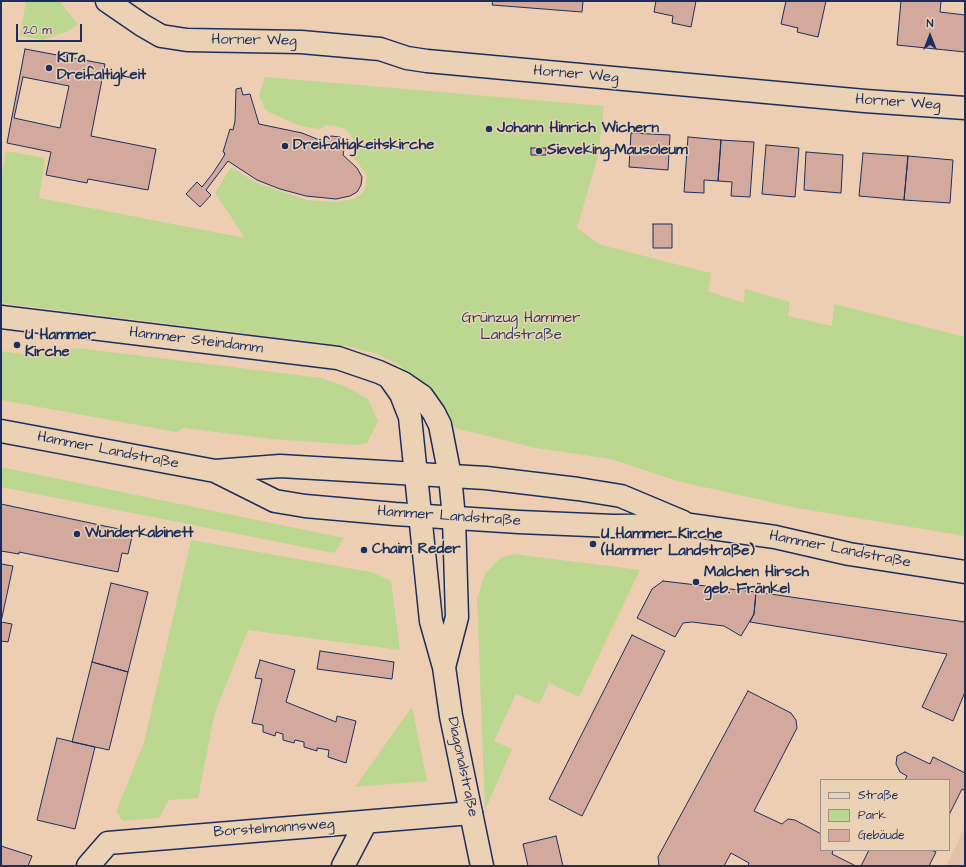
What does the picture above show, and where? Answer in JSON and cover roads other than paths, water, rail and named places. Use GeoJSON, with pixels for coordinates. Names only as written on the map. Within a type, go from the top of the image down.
{"type":"FeatureCollection","features":[{"type":"Feature","properties":{"kind":"street","name":"Horner Weg"},"geometry":{"type":"LineString","coordinates":[[107,1],[142,26],[161,36],[187,40],[301,42],[380,49],[407,58],[435,62],[865,101],[965,108]]}},
{"type":"Feature","properties":{"kind":"street","name":"Hammer Steindamm"},"geometry":{"type":"LineString","coordinates":[[1,317],[338,358],[366,366],[403,383],[422,396],[434,413],[443,438],[450,476],[454,518]]}},
{"type":"Feature","properties":{"kind":"street","name":"Hammer Steindamm"},"geometry":{"type":"LineString","coordinates":[[388,376],[401,394],[408,409],[412,426],[420,515]]}},
{"type":"Feature","properties":{"kind":"street","name":"Hammer Landstraße"},"geometry":{"type":"LineString","coordinates":[[1,431],[215,471],[280,466],[450,476],[518,482],[621,496],[690,525]]}},
{"type":"Feature","properties":{"kind":"street","name":"Hammer Landstraße"},"geometry":{"type":"LineString","coordinates":[[215,471],[275,501],[329,508],[454,518],[613,526],[690,525],[775,537],[849,554],[965,572]]}},
{"type":"Feature","properties":{"kind":"street","name":"Diagonalstraße"},"geometry":{"type":"LineString","coordinates":[[420,515],[431,621],[444,667],[451,716],[482,866]]}},
{"type":"Feature","properties":{"kind":"street","name":"Diagonalstraße"},"geometry":{"type":"LineString","coordinates":[[444,667],[457,617],[454,518]]}},
{"type":"Feature","properties":{"kind":"street","name":"Borstelmannsweg"},"geometry":{"type":"LineString","coordinates":[[88,866],[108,843],[472,813]]}},
{"type":"Feature","properties":{"kind":"street"},"geometry":{"type":"LineString","coordinates":[[343,866],[366,822]]}},
{"type":"Feature","properties":{"kind":"place","name":"KiTa Dreifaltigkeit"},"geometry":{"type":"Point","coordinates":[49,68]}},
{"type":"Feature","properties":{"kind":"place","name":"Johann Hinrich Wichern"},"geometry":{"type":"Point","coordinates":[489,129]}},
{"type":"Feature","properties":{"kind":"place","name":"Dreifaltigkeitskirche"},"geometry":{"type":"Point","coordinates":[285,146]}},
{"type":"Feature","properties":{"kind":"place","name":"Sieveking-Mausoleum"},"geometry":{"type":"Point","coordinates":[539,151]}},
{"type":"Feature","properties":{"kind":"place","name":"U Hammer Kirche"},"geometry":{"type":"Point","coordinates":[17,345]}},
{"type":"Feature","properties":{"kind":"place","name":"Wunderkabinett"},"geometry":{"type":"Point","coordinates":[77,534]}},
{"type":"Feature","properties":{"kind":"place","name":"U Hammer Kirche (Hammer Landstraße)"},"geometry":{"type":"Point","coordinates":[593,544]}},
{"type":"Feature","properties":{"kind":"place","name":"Chaim Reder"},"geometry":{"type":"Point","coordinates":[364,550]}},
{"type":"Feature","properties":{"kind":"place","name":"Malchen Hirsch geb. Fränkel"},"geometry":{"type":"Point","coordinates":[696,582]}},
{"type":"Feature","properties":{"kind":"park label","name":"Grünzug Hammer Landstraße"},"geometry":{"type":"Point","coordinates":[521,328]}}]}
